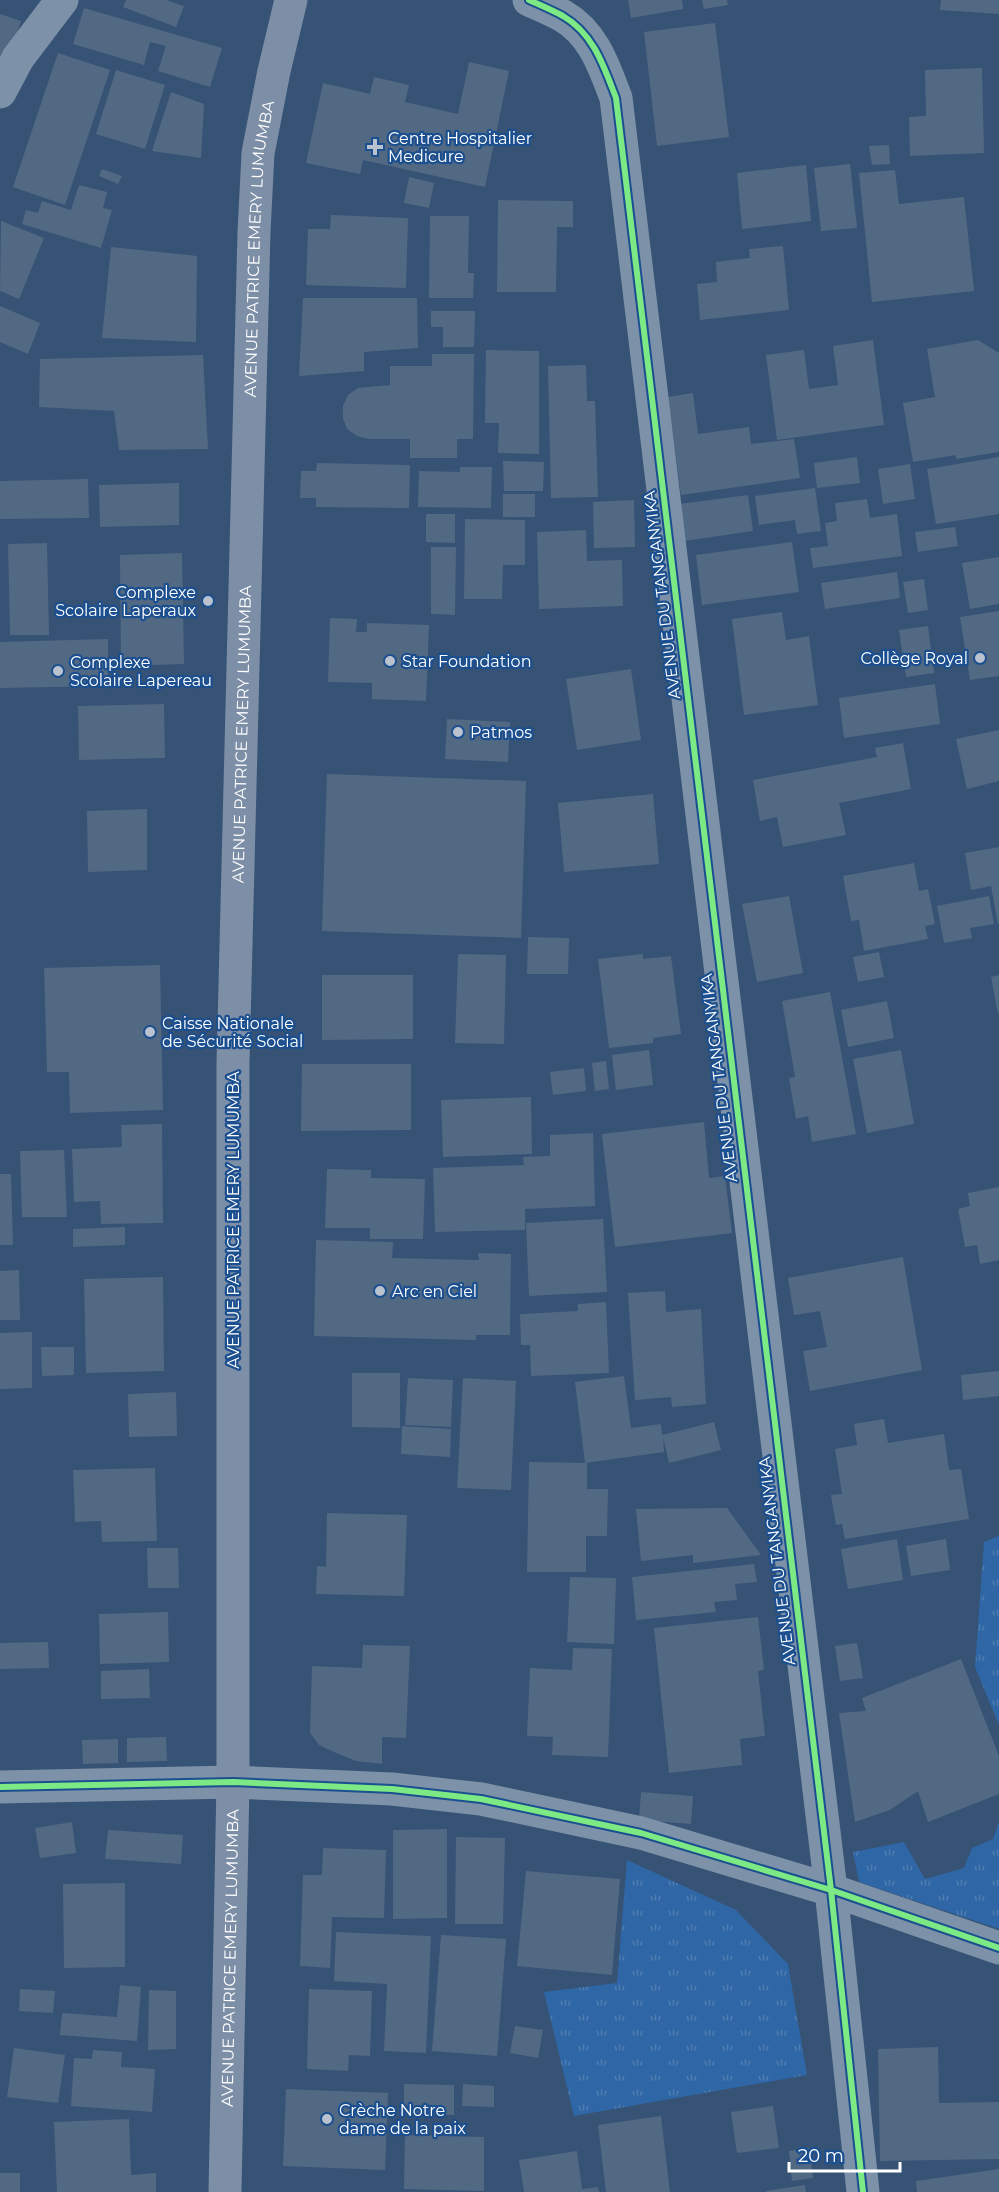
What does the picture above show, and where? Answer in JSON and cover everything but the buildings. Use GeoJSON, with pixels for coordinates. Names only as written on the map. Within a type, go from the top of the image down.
{"type":"FeatureCollection","features":[{"type":"Feature","properties":{"kind":"main road","name":"AVENUE PATRICE EMERY LUMUMBA"},"geometry":{"type":"LineString","coordinates":[[225,2192],[233,1782],[233,1063],[254,232],[258,153],[291,0]]}},
{"type":"Feature","properties":{"kind":"street"},"geometry":{"type":"LineString","coordinates":[[0,92],[18,58],[62,0]]}},
{"type":"Feature","properties":{"kind":"street","name":"AVENUE DU TANGANYIKA"},"geometry":{"type":"LineString","coordinates":[[529,0],[564,17],[583,31],[599,54],[616,98],[831,1890],[863,2192]]}},
{"type":"Feature","properties":{"kind":"street"},"geometry":{"type":"LineString","coordinates":[[0,1787],[233,1782],[392,1789],[481,1799],[641,1833],[831,1890],[999,1948]]}},
{"type":"Feature","properties":{"kind":"green space"},"geometry":{"type":"Polygon","coordinates":[[[999,1536],[999,1725],[975,1667],[984,1542],[999,1536]]]}},
{"type":"Feature","properties":{"kind":"green space"},"geometry":{"type":"Polygon","coordinates":[[[999,1822],[999,1929],[859,1882],[853,1852],[904,1842],[925,1879],[964,1868],[972,1848],[993,1839],[999,1822]]]}},
{"type":"Feature","properties":{"kind":"green space"},"geometry":{"type":"Polygon","coordinates":[[[627,1860],[736,1910],[788,1964],[807,2075],[574,2116],[544,1992],[617,1983],[627,1860]]]}},
{"type":"Feature","properties":{"kind":"cycle path"},"geometry":{"type":"LineString","coordinates":[[529,0],[563,16],[583,32],[597,52],[616,98],[831,1890],[863,2192]]}},
{"type":"Feature","properties":{"kind":"cycle path"},"geometry":{"type":"LineString","coordinates":[[0,1787],[233,1782],[392,1789],[481,1799],[641,1833],[831,1890],[999,1948]]}},
{"type":"Feature","properties":{"kind":"place","name":"Centre Hospitalier Medicure"},"geometry":{"type":"Point","coordinates":[375,147]}},
{"type":"Feature","properties":{"kind":"place","name":"Complexe Scolaire Laperaux"},"geometry":{"type":"Point","coordinates":[208,601]}},
{"type":"Feature","properties":{"kind":"place","name":"Collège Royal"},"geometry":{"type":"Point","coordinates":[980,658]}},
{"type":"Feature","properties":{"kind":"place","name":"Star Foundation"},"geometry":{"type":"Point","coordinates":[390,661]}},
{"type":"Feature","properties":{"kind":"place","name":"Complexe Scolaire Lapereau"},"geometry":{"type":"Point","coordinates":[58,671]}},
{"type":"Feature","properties":{"kind":"place","name":"Patmos"},"geometry":{"type":"Point","coordinates":[458,732]}},
{"type":"Feature","properties":{"kind":"place","name":"Caisse Nationale de Sécurité Social"},"geometry":{"type":"Point","coordinates":[150,1032]}},
{"type":"Feature","properties":{"kind":"place","name":"Arc en Ciel"},"geometry":{"type":"Point","coordinates":[380,1291]}},
{"type":"Feature","properties":{"kind":"place","name":"Crèche Notre dame de la paix"},"geometry":{"type":"Point","coordinates":[327,2119]}}]}
